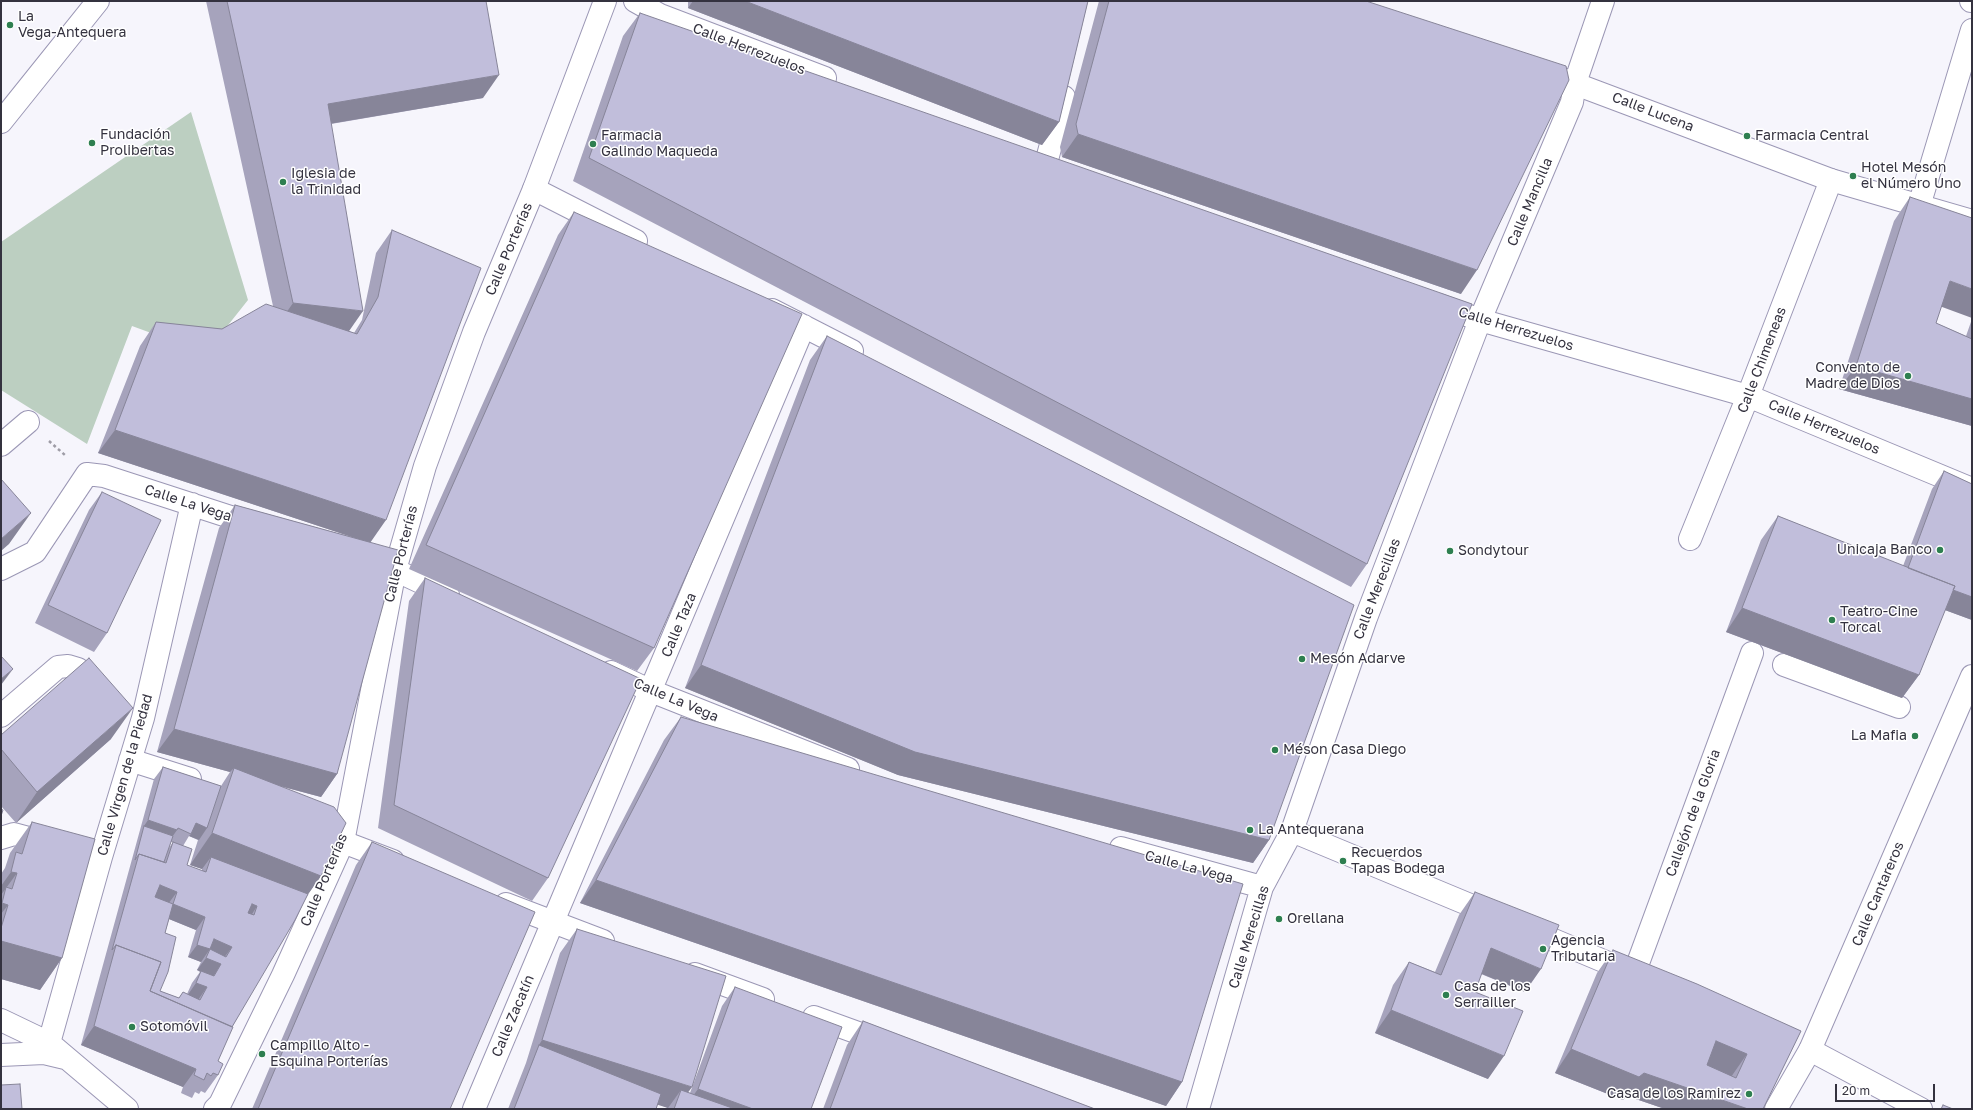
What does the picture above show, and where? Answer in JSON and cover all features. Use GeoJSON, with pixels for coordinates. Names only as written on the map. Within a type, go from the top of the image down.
{"type":"FeatureCollection","features":[{"type":"Feature","properties":{"kind":"street"},"geometry":{"type":"LineString","coordinates":[[1,122],[98,1]]}},
{"type":"Feature","properties":{"kind":"street","name":"Calle Porterías"},"geometry":{"type":"LineString","coordinates":[[215,1109],[220,1104],[283,975],[343,842],[395,570],[425,466],[474,332],[534,189],[604,1]]}},
{"type":"Feature","properties":{"kind":"street","name":"Calle Herrezuelos"},"geometry":{"type":"LineString","coordinates":[[635,1],[666,18],[841,85]]}},
{"type":"Feature","properties":{"kind":"street","name":"Calle Mancilla"},"geometry":{"type":"LineString","coordinates":[[1480,320],[1572,102],[1575,83],[1603,1]]}},
{"type":"Feature","properties":{"kind":"street"},"geometry":{"type":"LineString","coordinates":[[1919,206],[1972,30]]}},
{"type":"Feature","properties":{"kind":"street","name":"Calle Lucena"},"geometry":{"type":"LineString","coordinates":[[1522,65],[1575,83],[1831,180],[1972,222]]}},
{"type":"Feature","properties":{"kind":"street"},"geometry":{"type":"LineString","coordinates":[[1024,155],[1054,166],[1068,78]]}},
{"type":"Feature","properties":{"kind":"street","name":"Calle Chimeneas"},"geometry":{"type":"LineString","coordinates":[[1690,539],[1748,396],[1831,180]]}},
{"type":"Feature","properties":{"kind":"street"},"geometry":{"type":"LineString","coordinates":[[534,189],[655,250]]}},
{"type":"Feature","properties":{"kind":"street","name":"Calle Herrezuelos"},"geometry":{"type":"LineString","coordinates":[[1420,298],[1480,320],[1748,396],[1972,489]]}},
{"type":"Feature","properties":{"kind":"street"},"geometry":{"type":"LineString","coordinates":[[754,301],[867,359]]}},
{"type":"Feature","properties":{"kind":"street","name":"Calle Merecillas"},"geometry":{"type":"LineString","coordinates":[[1198,1109],[1262,887],[1292,831],[1359,614],[1480,320]]}},
{"type":"Feature","properties":{"kind":"street","name":"Calle Taza"},"geometry":{"type":"LineString","coordinates":[[552,922],[651,691],[804,326]]}},
{"type":"Feature","properties":{"kind":"street"},"geometry":{"type":"LineString","coordinates":[[1,445],[28,422]]}},
{"type":"Feature","properties":{"kind":"street","name":"Calle La Vega"},"geometry":{"type":"LineString","coordinates":[[1,569],[35,552],[87,474],[104,476],[274,531]]}},
{"type":"Feature","properties":{"kind":"street","name":"Calle Virgen de la Piedad"},"geometry":{"type":"LineString","coordinates":[[49,1043],[130,760],[127,711],[192,504]]}},
{"type":"Feature","properties":{"kind":"street"},"geometry":{"type":"LineString","coordinates":[[357,558],[395,570],[466,603]]}},
{"type":"Feature","properties":{"kind":"street","name":"Callejón de la Gloria"},"geometry":{"type":"LineString","coordinates":[[1634,974],[1752,653]]}},
{"type":"Feature","properties":{"kind":"street","name":"Calle La Vega"},"geometry":{"type":"LineString","coordinates":[[594,664],[651,691],[868,778]]}},
{"type":"Feature","properties":{"kind":"street"},"geometry":{"type":"LineString","coordinates":[[1784,665],[1899,707]]}},
{"type":"Feature","properties":{"kind":"street"},"geometry":{"type":"LineString","coordinates":[[1,716],[52,670],[63,666],[78,669],[127,711]]}},
{"type":"Feature","properties":{"kind":"street","name":"Calle Cantareros"},"geometry":{"type":"LineString","coordinates":[[1776,1109],[1810,1050],[1972,676]]}},
{"type":"Feature","properties":{"kind":"street"},"geometry":{"type":"LineString","coordinates":[[130,760],[212,786]]}},
{"type":"Feature","properties":{"kind":"street"},"geometry":{"type":"LineString","coordinates":[[309,816],[316,818],[343,842],[408,867]]}},
{"type":"Feature","properties":{"kind":"street"},"geometry":{"type":"LineString","coordinates":[[1292,831],[1656,983]]}},
{"type":"Feature","properties":{"kind":"street"},"geometry":{"type":"LineString","coordinates":[[1,838],[14,834],[101,857]]}},
{"type":"Feature","properties":{"kind":"street","name":"Calle La Vega"},"geometry":{"type":"LineString","coordinates":[[1103,843],[1262,887]]}},
{"type":"Feature","properties":{"kind":"street"},"geometry":{"type":"LineString","coordinates":[[488,898],[620,947]]}},
{"type":"Feature","properties":{"kind":"street","name":"Calle Zacatín"},"geometry":{"type":"LineString","coordinates":[[474,1109],[552,922]]}},
{"type":"Feature","properties":{"kind":"street"},"geometry":{"type":"LineString","coordinates":[[680,968],[904,1050]]}},
{"type":"Feature","properties":{"kind":"street"},"geometry":{"type":"LineString","coordinates":[[1,1020],[49,1043],[127,1109]]}},
{"type":"Feature","properties":{"kind":"street"},"geometry":{"type":"LineString","coordinates":[[1788,1040],[1810,1050],[1921,1109]]}},
{"type":"Feature","properties":{"kind":"street"},"geometry":{"type":"LineString","coordinates":[[1,1055],[44,1053],[67,1058]]}},
{"type":"Feature","properties":{"kind":"green space"},"geometry":{"type":"Polygon","coordinates":[[[191,112],[248,300],[206,353],[132,326],[87,444],[1,390],[1,242],[191,112]]]}},
{"type":"Feature","properties":{"kind":"building","name":"Iglesia de la Trinidad"},"geometry":{"type":"Polygon","coordinates":[[[227,1],[486,1],[499,75],[328,104],[363,311],[293,303],[227,1]]]}},
{"type":"Feature","properties":{"kind":"building"},"geometry":{"type":"Polygon","coordinates":[[[745,1],[1088,1],[1059,122],[745,1]]]}},
{"type":"Feature","properties":{"kind":"building"},"geometry":{"type":"Polygon","coordinates":[[[1109,1],[1366,1],[1566,66],[1569,80],[1477,270],[1078,134],[1076,124],[1109,1]]]}},
{"type":"Feature","properties":{"kind":"building"},"geometry":{"type":"Polygon","coordinates":[[[640,13],[1472,304],[1367,564],[589,158],[640,13]]]}},
{"type":"Feature","properties":{"kind":"building"},"geometry":{"type":"Polygon","coordinates":[[[1910,197],[1972,218],[1972,289],[1950,281],[1936,323],[1972,339],[1972,399],[1856,366],[1910,197]]]}},
{"type":"Feature","properties":{"kind":"building"},"geometry":{"type":"Polygon","coordinates":[[[574,212],[802,314],[654,648],[426,545],[574,212]]]}},
{"type":"Feature","properties":{"kind":"building"},"geometry":{"type":"Polygon","coordinates":[[[392,230],[481,268],[386,520],[115,430],[156,322],[222,329],[266,304],[357,334],[378,297],[392,230]]]}},
{"type":"Feature","properties":{"kind":"building"},"geometry":{"type":"Polygon","coordinates":[[[827,336],[1354,605],[1269,840],[915,752],[701,665],[827,336]]]}},
{"type":"Feature","properties":{"kind":"building","name":"Unicaja Banco"},"geometry":{"type":"Polygon","coordinates":[[[1944,471],[1972,484],[1972,597],[1953,590],[1955,586],[1908,568],[1944,471]]]}},
{"type":"Feature","properties":{"kind":"building"},"geometry":{"type":"Polygon","coordinates":[[[1,479],[31,513],[1,539],[1,479]]]}},
{"type":"Feature","properties":{"kind":"building"},"geometry":{"type":"Polygon","coordinates":[[[102,492],[161,520],[107,633],[48,605],[102,492]]]}},
{"type":"Feature","properties":{"kind":"building"},"geometry":{"type":"Polygon","coordinates":[[[235,505],[398,550],[337,774],[174,729],[235,505]]]}},
{"type":"Feature","properties":{"kind":"building","name":"Teatro-Cine Torcal"},"geometry":{"type":"Polygon","coordinates":[[[1778,516],[1955,586],[1919,675],[1742,608],[1778,516]]]}},
{"type":"Feature","properties":{"kind":"building"},"geometry":{"type":"Polygon","coordinates":[[[425,578],[641,679],[548,878],[394,805],[425,578]]]}},
{"type":"Feature","properties":{"kind":"building"},"geometry":{"type":"Polygon","coordinates":[[[1,656],[13,669],[1,679],[1,656]]]}},
{"type":"Feature","properties":{"kind":"building"},"geometry":{"type":"Polygon","coordinates":[[[89,658],[133,708],[37,792],[1,749],[1,735],[89,658]]]}},
{"type":"Feature","properties":{"kind":"building"},"geometry":{"type":"Polygon","coordinates":[[[681,717],[1243,884],[1182,1082],[596,880],[681,717]]]}},
{"type":"Feature","properties":{"kind":"building"},"geometry":{"type":"Polygon","coordinates":[[[163,767],[221,786],[207,828],[196,823],[191,834],[178,828],[177,830],[148,820],[163,767]]]}},
{"type":"Feature","properties":{"kind":"building"},"geometry":{"type":"Polygon","coordinates":[[[234,768],[334,807],[346,823],[321,876],[212,833],[234,768]]]}},
{"type":"Feature","properties":{"kind":"building"},"geometry":{"type":"Polygon","coordinates":[[[32,822],[95,839],[62,958],[1,941],[1,928],[8,905],[2,903],[6,887],[12,889],[17,873],[11,872],[16,852],[22,854],[32,822]]]}},
{"type":"Feature","properties":{"kind":"building"},"geometry":{"type":"Polygon","coordinates":[[[144,826],[173,836],[164,862],[139,854],[135,860],[144,826]]]}},
{"type":"Feature","properties":{"kind":"building"},"geometry":{"type":"Polygon","coordinates":[[[173,842],[192,849],[187,865],[206,872],[211,857],[308,894],[295,920],[232,1027],[150,991],[161,962],[116,945],[112,950],[139,854],[166,863],[173,842]],[[160,885],[155,897],[173,904],[177,892],[160,885]],[[173,904],[165,933],[176,937],[168,972],[160,991],[179,998],[183,992],[200,1000],[207,987],[196,983],[201,971],[214,976],[221,964],[206,958],[210,949],[197,945],[205,917],[173,904]],[[252,904],[248,913],[254,915],[257,906],[252,904]],[[214,939],[210,949],[226,957],[232,947],[214,939]]]}},
{"type":"Feature","properties":{"kind":"building"},"geometry":{"type":"Polygon","coordinates":[[[372,842],[535,912],[450,1109],[258,1109],[372,842]]]}},
{"type":"Feature","properties":{"kind":"building"},"geometry":{"type":"Polygon","coordinates":[[[1475,892],[1559,925],[1541,969],[1491,948],[1475,992],[1523,1011],[1504,1056],[1391,1010],[1409,962],[1441,975],[1475,892]]]}},
{"type":"Feature","properties":{"kind":"building"},"geometry":{"type":"Polygon","coordinates":[[[577,929],[726,976],[692,1087],[542,1040],[577,929]]]}},
{"type":"Feature","properties":{"kind":"building","name":"Sotomóvil"},"geometry":{"type":"Polygon","coordinates":[[[116,945],[161,962],[150,991],[233,1027],[218,1061],[223,1064],[218,1075],[213,1073],[211,1076],[207,1073],[204,1080],[194,1075],[196,1069],[94,1026],[116,945]]]}},
{"type":"Feature","properties":{"kind":"building"},"geometry":{"type":"Polygon","coordinates":[[[1613,950],[1697,984],[1801,1031],[1763,1109],[1748,1109],[1644,1073],[1639,1077],[1571,1049],[1613,950]],[[1716,1041],[1707,1065],[1736,1078],[1747,1054],[1716,1041]]]}},
{"type":"Feature","properties":{"kind":"building"},"geometry":{"type":"Polygon","coordinates":[[[735,987],[842,1027],[811,1109],[753,1109],[698,1089],[735,987]]]}},
{"type":"Feature","properties":{"kind":"building"},"geometry":{"type":"Polygon","coordinates":[[[863,1021],[1095,1109],[830,1109],[863,1021]]]}},
{"type":"Feature","properties":{"kind":"building"},"geometry":{"type":"Polygon","coordinates":[[[539,1045],[661,1094],[656,1109],[514,1109],[539,1045]]]}},
{"type":"Feature","properties":{"kind":"building"},"geometry":{"type":"Polygon","coordinates":[[[20,1084],[22,1109],[1,1109],[1,1085],[20,1084]]]}},
{"type":"Feature","properties":{"kind":"building"},"geometry":{"type":"Polygon","coordinates":[[[681,1090],[735,1109],[674,1109],[681,1090]]]}},
{"type":"Feature","properties":{"kind":"building"},"geometry":{"type":"Polygon","coordinates":[[[1943,1105],[1953,1109],[1941,1109],[1943,1105]]]}},
{"type":"Feature","properties":{"kind":"place","name":"La Vega-Antequera"},"geometry":{"type":"Point","coordinates":[10,25]}},
{"type":"Feature","properties":{"kind":"place","name":"Farmacia Central"},"geometry":{"type":"Point","coordinates":[1747,136]}},
{"type":"Feature","properties":{"kind":"place","name":"Fundación Prolibertas"},"geometry":{"type":"Point","coordinates":[92,143]}},
{"type":"Feature","properties":{"kind":"place","name":"Farmacia Galindo Maqueda"},"geometry":{"type":"Point","coordinates":[593,144]}},
{"type":"Feature","properties":{"kind":"place","name":"Hotel Mesón el Número Uno"},"geometry":{"type":"Point","coordinates":[1853,176]}},
{"type":"Feature","properties":{"kind":"place","name":"Iglesia de la Trinidad"},"geometry":{"type":"Point","coordinates":[283,182]}},
{"type":"Feature","properties":{"kind":"place","name":"Convento de Madre de Dios"},"geometry":{"type":"Point","coordinates":[1908,376]}},
{"type":"Feature","properties":{"kind":"place","name":"Unicaja Banco"},"geometry":{"type":"Point","coordinates":[1940,550]}},
{"type":"Feature","properties":{"kind":"place","name":"Sondytour"},"geometry":{"type":"Point","coordinates":[1450,551]}},
{"type":"Feature","properties":{"kind":"place","name":"Teatro-Cine Torcal"},"geometry":{"type":"Point","coordinates":[1832,620]}},
{"type":"Feature","properties":{"kind":"place","name":"Mesón Adarve"},"geometry":{"type":"Point","coordinates":[1302,659]}},
{"type":"Feature","properties":{"kind":"place","name":"La Mafia"},"geometry":{"type":"Point","coordinates":[1915,736]}},
{"type":"Feature","properties":{"kind":"place","name":"Méson Casa Diego"},"geometry":{"type":"Point","coordinates":[1275,750]}},
{"type":"Feature","properties":{"kind":"place","name":"La Antequerana"},"geometry":{"type":"Point","coordinates":[1250,830]}},
{"type":"Feature","properties":{"kind":"place","name":"Recuerdos Tapas Bodega"},"geometry":{"type":"Point","coordinates":[1343,861]}},
{"type":"Feature","properties":{"kind":"place","name":"Orellana"},"geometry":{"type":"Point","coordinates":[1279,919]}},
{"type":"Feature","properties":{"kind":"place","name":"Agencia Tributaria"},"geometry":{"type":"Point","coordinates":[1543,949]}},
{"type":"Feature","properties":{"kind":"place","name":"Casa de los Serrailler"},"geometry":{"type":"Point","coordinates":[1446,995]}},
{"type":"Feature","properties":{"kind":"place","name":"Sotomóvil"},"geometry":{"type":"Point","coordinates":[132,1027]}},
{"type":"Feature","properties":{"kind":"place","name":"Campillo Alto - Esquina Porterías"},"geometry":{"type":"Point","coordinates":[262,1054]}},
{"type":"Feature","properties":{"kind":"place","name":"Casa de los Ramirez"},"geometry":{"type":"Point","coordinates":[1749,1094]}}]}
